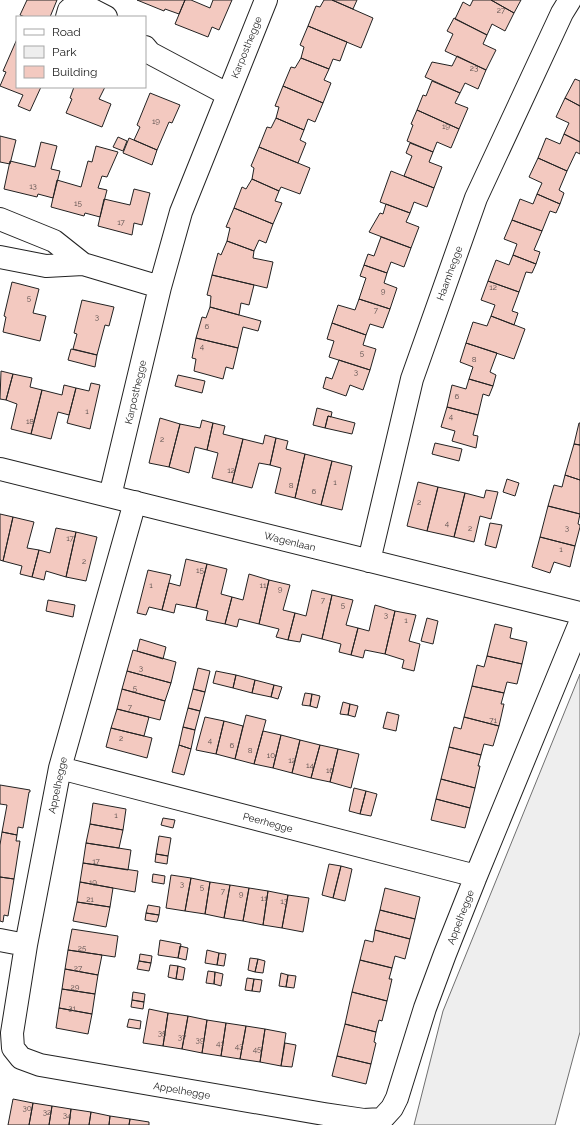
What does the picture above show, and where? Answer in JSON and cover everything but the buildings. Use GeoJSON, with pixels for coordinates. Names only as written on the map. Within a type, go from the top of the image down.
{"type":"FeatureCollection","features":[{"type":"Feature","properties":{"kind":"street","name":"Karposthegge"},"geometry":{"type":"LineString","coordinates":[[110,496],[160,287],[181,212],[227,94],[266,0]]}},
{"type":"Feature","properties":{"kind":"street","name":"Haamhegge"},"geometry":{"type":"LineString","coordinates":[[369,561],[412,379],[476,198],[562,13],[570,0]]}},
{"type":"Feature","properties":{"kind":"street"},"geometry":{"type":"LineString","coordinates":[[67,16],[69,10],[79,3],[104,16]]}},
{"type":"Feature","properties":{"kind":"street"},"geometry":{"type":"LineString","coordinates":[[147,51],[227,94]]}},
{"type":"Feature","properties":{"kind":"street"},"geometry":{"type":"LineString","coordinates":[[0,219],[54,241],[83,264]]}},
{"type":"Feature","properties":{"kind":"street"},"geometry":{"type":"LineString","coordinates":[[0,257],[46,266],[83,264],[160,287]]}},
{"type":"Feature","properties":{"kind":"street","name":"Wagenlaan"},"geometry":{"type":"LineString","coordinates":[[0,469],[580,613]]}},
{"type":"Feature","properties":{"kind":"street","name":"Appelhegge"},"geometry":{"type":"LineString","coordinates":[[135,502],[60,768],[26,945],[12,1033],[14,1048],[21,1058],[29,1062],[324,1114],[364,1120],[382,1119],[392,1108],[397,1098],[425,1008],[476,876],[580,623]]}},
{"type":"Feature","properties":{"kind":"street","name":"Peerhegge"},"geometry":{"type":"LineString","coordinates":[[60,768],[476,876]]}},
{"type":"Feature","properties":{"kind":"street"},"geometry":{"type":"LineString","coordinates":[[0,940],[26,945]]}},
{"type":"Feature","properties":{"kind":"green space"},"geometry":{"type":"Polygon","coordinates":[[[580,674],[580,1032],[555,1125],[414,1125],[443,1011],[580,674]]]}}]}
